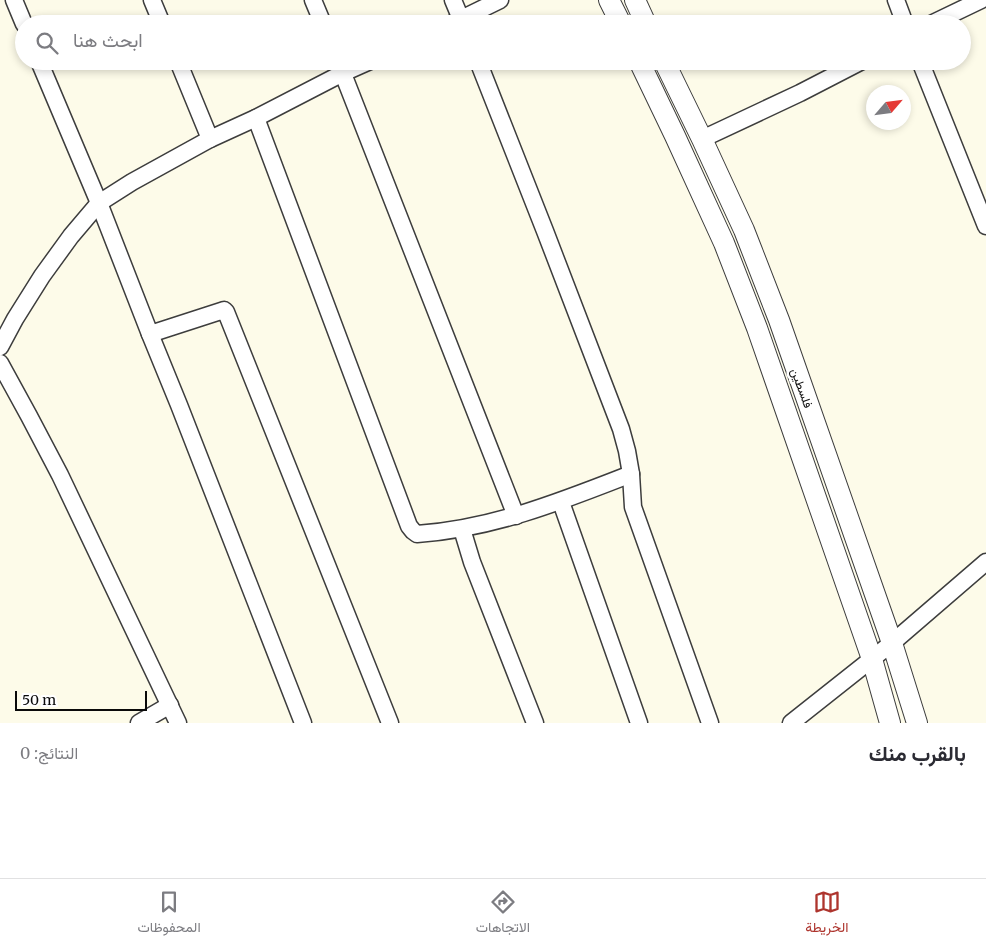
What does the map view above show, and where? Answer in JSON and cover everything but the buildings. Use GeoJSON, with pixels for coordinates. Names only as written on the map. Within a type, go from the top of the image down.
{"type":"FeatureCollection","features":[{"type":"Feature","properties":{"kind":"street"},"geometry":{"type":"LineString","coordinates":[[14,0],[20,15]]}},
{"type":"Feature","properties":{"kind":"street"},"geometry":{"type":"LineString","coordinates":[[152,0],[158,15]]}},
{"type":"Feature","properties":{"kind":"street"},"geometry":{"type":"LineString","coordinates":[[313,0],[319,15]]}},
{"type":"Feature","properties":{"kind":"street"},"geometry":{"type":"LineString","coordinates":[[453,0],[456,15]]}},
{"type":"Feature","properties":{"kind":"street"},"geometry":{"type":"LineString","coordinates":[[471,15],[500,0]]}},
{"type":"Feature","properties":{"kind":"street"},"geometry":{"type":"LineString","coordinates":[[610,0],[617,15]]}},
{"type":"Feature","properties":{"kind":"street"},"geometry":{"type":"LineString","coordinates":[[635,0],[642,15]]}},
{"type":"Feature","properties":{"kind":"street"},"geometry":{"type":"LineString","coordinates":[[896,0],[902,15]]}},
{"type":"Feature","properties":{"kind":"street"},"geometry":{"type":"LineString","coordinates":[[949,15],[980,0]]}},
{"type":"Feature","properties":{"kind":"street"},"geometry":{"type":"LineString","coordinates":[[43,70],[99,203],[303,723]]}},
{"type":"Feature","properties":{"kind":"street"},"geometry":{"type":"LineString","coordinates":[[182,70],[210,139]]}},
{"type":"Feature","properties":{"kind":"street"},"geometry":{"type":"LineString","coordinates":[[0,347],[14,319],[42,276],[71,236],[99,203],[132,182],[210,139],[256,118],[336,70]]}},
{"type":"Feature","properties":{"kind":"street"},"geometry":{"type":"LineString","coordinates":[[342,70],[516,516]]}},
{"type":"Feature","properties":{"kind":"street"},"geometry":{"type":"LineString","coordinates":[[482,70],[621,429],[631,474],[632,498],[636,516],[710,723]]}},
{"type":"Feature","properties":{"kind":"street","name":"فلسطين"},"geometry":{"type":"LineString","coordinates":[[643,70],[724,243],[758,328],[872,659],[890,723]]}},
{"type":"Feature","properties":{"kind":"street","name":"فلسطين"},"geometry":{"type":"LineString","coordinates":[[668,70],[744,230],[779,320],[892,643],[917,723]]}},
{"type":"Feature","properties":{"kind":"street"},"geometry":{"type":"LineString","coordinates":[[702,139],[844,70]]}},
{"type":"Feature","properties":{"kind":"street"},"geometry":{"type":"LineString","coordinates":[[924,70],[986,226]]}},
{"type":"Feature","properties":{"kind":"street"},"geometry":{"type":"LineString","coordinates":[[256,118],[409,526],[413,531],[418,534],[462,529],[516,516],[561,502],[631,474]]}},
{"type":"Feature","properties":{"kind":"street"},"geometry":{"type":"LineString","coordinates":[[150,334],[224,310],[226,312],[390,723]]}},
{"type":"Feature","properties":{"kind":"street"},"geometry":{"type":"LineString","coordinates":[[0,363],[60,475],[178,723]]}},
{"type":"Feature","properties":{"kind":"street"},"geometry":{"type":"LineString","coordinates":[[561,502],[639,723]]}},
{"type":"Feature","properties":{"kind":"street"},"geometry":{"type":"LineString","coordinates":[[462,529],[472,562],[535,723]]}},
{"type":"Feature","properties":{"kind":"street"},"geometry":{"type":"LineString","coordinates":[[792,723],[892,643],[986,562]]}},
{"type":"Feature","properties":{"kind":"street"},"geometry":{"type":"LineString","coordinates":[[139,723],[170,705]]}}]}
